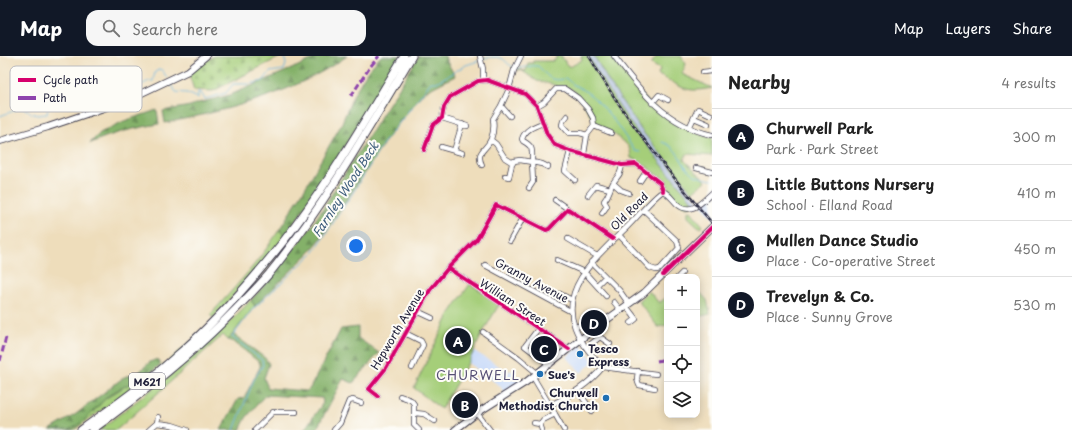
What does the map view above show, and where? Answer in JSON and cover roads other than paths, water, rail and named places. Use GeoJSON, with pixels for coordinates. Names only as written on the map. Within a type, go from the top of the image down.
{"type":"FeatureCollection","features":[{"type":"Feature","properties":{"kind":"highway","name":"M621"},"geometry":{"type":"LineString","coordinates":[[81,430],[176,357],[260,270],[303,216],[348,148],[404,56]]}},
{"type":"Feature","properties":{"kind":"highway","name":"M621"},"geometry":{"type":"LineString","coordinates":[[92,430],[131,402],[176,365],[248,298],[310,220],[338,179],[412,56]]}},
{"type":"Feature","properties":{"kind":"main road"},"geometry":{"type":"LineString","coordinates":[[142,93],[188,71],[206,56]]}},
{"type":"Feature","properties":{"kind":"main road"},"geometry":{"type":"LineString","coordinates":[[0,141],[92,112]]}},
{"type":"Feature","properties":{"kind":"main road"},"geometry":{"type":"LineString","coordinates":[[667,274],[712,227]]}},
{"type":"Feature","properties":{"kind":"main road"},"geometry":{"type":"LineString","coordinates":[[455,430],[477,413],[508,395],[550,365],[594,329],[664,277]]}},
{"type":"Feature","properties":{"kind":"street"},"geometry":{"type":"LineString","coordinates":[[480,56],[483,69],[483,80]]}},
{"type":"Feature","properties":{"kind":"street"},"geometry":{"type":"LineString","coordinates":[[482,165],[480,153],[491,140],[494,130],[493,119],[509,89],[515,68],[521,56]]}},
{"type":"Feature","properties":{"kind":"street"},"geometry":{"type":"LineString","coordinates":[[614,56],[642,93],[668,115],[689,128],[712,135]]}},
{"type":"Feature","properties":{"kind":"street"},"geometry":{"type":"LineString","coordinates":[[703,72],[712,71]]}},
{"type":"Feature","properties":{"kind":"street"},"geometry":{"type":"LineString","coordinates":[[424,150],[431,128],[442,118],[444,107],[450,97],[478,81],[492,81],[509,89],[525,94],[537,106],[548,134],[555,145],[570,151],[622,165],[636,164],[660,183],[663,191]]}},
{"type":"Feature","properties":{"kind":"street"},"geometry":{"type":"LineString","coordinates":[[537,106],[544,102],[556,89],[565,89],[578,98],[588,109],[593,118],[594,126],[587,135],[584,154]]}},
{"type":"Feature","properties":{"kind":"street"},"geometry":{"type":"LineString","coordinates":[[652,102],[659,95],[668,100]]}},
{"type":"Feature","properties":{"kind":"street"},"geometry":{"type":"LineString","coordinates":[[501,106],[510,116]]}},
{"type":"Feature","properties":{"kind":"street"},"geometry":{"type":"LineString","coordinates":[[689,128],[698,109],[711,115]]}},
{"type":"Feature","properties":{"kind":"street"},"geometry":{"type":"LineString","coordinates":[[568,116],[563,121],[562,125],[570,133],[587,135]]}},
{"type":"Feature","properties":{"kind":"street"},"geometry":{"type":"LineString","coordinates":[[442,118],[467,126]]}},
{"type":"Feature","properties":{"kind":"street"},"geometry":{"type":"LineString","coordinates":[[694,118],[708,124]]}},
{"type":"Feature","properties":{"kind":"street"},"geometry":{"type":"LineString","coordinates":[[529,188],[533,182],[532,149],[529,144],[523,141],[522,136],[529,130],[543,123]]}},
{"type":"Feature","properties":{"kind":"street"},"geometry":{"type":"LineString","coordinates":[[454,151],[462,124]]}},
{"type":"Feature","properties":{"kind":"street"},"geometry":{"type":"LineString","coordinates":[[594,126],[611,133]]}},
{"type":"Feature","properties":{"kind":"street"},"geometry":{"type":"LineString","coordinates":[[491,140],[496,144],[505,158],[513,163]]}},
{"type":"Feature","properties":{"kind":"street"},"geometry":{"type":"LineString","coordinates":[[441,147],[462,153]]}},
{"type":"Feature","properties":{"kind":"street"},"geometry":{"type":"LineString","coordinates":[[570,151],[565,171],[575,180]]}},
{"type":"Feature","properties":{"kind":"street"},"geometry":{"type":"LineString","coordinates":[[505,176],[509,177],[513,163],[517,160],[542,164],[548,167]]}},
{"type":"Feature","properties":{"kind":"street"},"geometry":{"type":"LineString","coordinates":[[602,213],[607,206],[604,201],[610,195],[610,189],[613,182],[620,174],[622,165]]}},
{"type":"Feature","properties":{"kind":"street"},"geometry":{"type":"LineString","coordinates":[[696,168],[712,172]]}},
{"type":"Feature","properties":{"kind":"street"},"geometry":{"type":"LineString","coordinates":[[640,181],[646,172]]}},
{"type":"Feature","properties":{"kind":"street"},"geometry":{"type":"LineString","coordinates":[[613,182],[621,190],[629,193]]}},
{"type":"Feature","properties":{"kind":"street"},"geometry":{"type":"LineString","coordinates":[[588,195],[596,185],[610,189]]}},
{"type":"Feature","properties":{"kind":"street","name":"Old Road"},"geometry":{"type":"LineString","coordinates":[[580,340],[570,311],[573,293],[591,262],[644,210],[658,194],[663,191],[682,208],[688,209],[695,207],[712,193]]}},
{"type":"Feature","properties":{"kind":"street"},"geometry":{"type":"LineString","coordinates":[[555,200],[613,240]]}},
{"type":"Feature","properties":{"kind":"street","name":"Hepworth Avenue"},"geometry":{"type":"LineString","coordinates":[[378,396],[369,389],[380,381],[417,311],[430,290],[448,268],[477,239],[496,204],[522,218]]}},
{"type":"Feature","properties":{"kind":"street"},"geometry":{"type":"LineString","coordinates":[[510,241],[522,218],[546,230],[549,229],[568,209]]}},
{"type":"Feature","properties":{"kind":"street"},"geometry":{"type":"LineString","coordinates":[[619,235],[650,268],[656,270],[660,269],[679,245],[677,240],[644,210]]}},
{"type":"Feature","properties":{"kind":"street"},"geometry":{"type":"LineString","coordinates":[[568,239],[597,256]]}},
{"type":"Feature","properties":{"kind":"street"},"geometry":{"type":"LineString","coordinates":[[557,260],[585,274],[606,296]]}},
{"type":"Feature","properties":{"kind":"street"},"geometry":{"type":"LineString","coordinates":[[591,262],[619,290],[636,318],[631,322]]}},
{"type":"Feature","properties":{"kind":"street","name":"Granny Avenue"},"geometry":{"type":"LineString","coordinates":[[486,265],[570,311]]}},
{"type":"Feature","properties":{"kind":"street","name":"William Street"},"geometry":{"type":"LineString","coordinates":[[448,268],[569,349]]}},
{"type":"Feature","properties":{"kind":"street"},"geometry":{"type":"LineString","coordinates":[[597,286],[605,277]]}},
{"type":"Feature","properties":{"kind":"street"},"geometry":{"type":"LineString","coordinates":[[560,294],[572,300]]}},
{"type":"Feature","properties":{"kind":"street"},"geometry":{"type":"LineString","coordinates":[[614,302],[621,310]]}},
{"type":"Feature","properties":{"kind":"street","name":"Hepworth Avenue"},"geometry":{"type":"LineString","coordinates":[[417,311],[432,318]]}},
{"type":"Feature","properties":{"kind":"street"},"geometry":{"type":"LineString","coordinates":[[575,328],[587,318],[594,329]]}},
{"type":"Feature","properties":{"kind":"street"},"geometry":{"type":"LineString","coordinates":[[538,328],[525,346],[550,365]]}},
{"type":"Feature","properties":{"kind":"street"},"geometry":{"type":"LineString","coordinates":[[483,332],[516,355],[535,375],[564,430]]}},
{"type":"Feature","properties":{"kind":"street"},"geometry":{"type":"LineString","coordinates":[[405,333],[421,341],[423,345],[412,368]]}},
{"type":"Feature","properties":{"kind":"street"},"geometry":{"type":"LineString","coordinates":[[536,354],[548,335]]}},
{"type":"Feature","properties":{"kind":"street"},"geometry":{"type":"LineString","coordinates":[[587,347],[600,337],[610,344]]}},
{"type":"Feature","properties":{"kind":"street"},"geometry":{"type":"LineString","coordinates":[[580,340],[603,367],[656,374]]}},
{"type":"Feature","properties":{"kind":"street"},"geometry":{"type":"LineString","coordinates":[[550,405],[578,391],[597,375],[603,367]]}},
{"type":"Feature","properties":{"kind":"street"},"geometry":{"type":"LineString","coordinates":[[638,371],[637,379],[639,385],[655,388]]}},
{"type":"Feature","properties":{"kind":"street"},"geometry":{"type":"LineString","coordinates":[[578,391],[592,411]]}},
{"type":"Feature","properties":{"kind":"street"},"geometry":{"type":"LineString","coordinates":[[400,396],[413,402],[415,413],[414,425],[419,430]]}},
{"type":"Feature","properties":{"kind":"street"},"geometry":{"type":"LineString","coordinates":[[334,430],[340,423],[349,401],[353,400],[361,403]]}},
{"type":"Feature","properties":{"kind":"street"},"geometry":{"type":"LineString","coordinates":[[255,430],[272,412],[296,412]]}},
{"type":"Feature","properties":{"kind":"street"},"geometry":{"type":"LineString","coordinates":[[415,413],[424,414],[435,421]]}},
{"type":"Feature","properties":{"kind":"street"},"geometry":{"type":"LineString","coordinates":[[477,413],[490,430]]}},
{"type":"Feature","properties":{"kind":"street"},"geometry":{"type":"LineString","coordinates":[[540,424],[543,420],[555,414]]}},
{"type":"Feature","properties":{"kind":"street"},"geometry":{"type":"LineString","coordinates":[[149,430],[157,423],[158,417]]}},
{"type":"Feature","properties":{"kind":"street"},"geometry":{"type":"LineString","coordinates":[[157,423],[172,425],[187,430]]}},
{"type":"Feature","properties":{"kind":"street"},"geometry":{"type":"LineString","coordinates":[[534,423],[540,424]]}},
{"type":"Feature","properties":{"kind":"street"},"geometry":{"type":"LineString","coordinates":[[540,424],[542,430]]}},
{"type":"Feature","properties":{"kind":"waterway","name":"Farnley Wood Beck"},"geometry":{"type":"LineString","coordinates":[[170,84],[176,92],[187,93],[198,98],[198,92],[201,93],[205,99],[226,93],[233,84],[249,84],[263,81],[270,72],[284,70],[286,64],[284,56]]}},
{"type":"Feature","properties":{"kind":"waterway","name":"Farnley Wood Beck"},"geometry":{"type":"LineString","coordinates":[[483,59],[499,57],[514,67]]}},
{"type":"Feature","properties":{"kind":"waterway","name":"Farnley Wood Beck"},"geometry":{"type":"LineString","coordinates":[[234,430],[254,379],[263,365],[262,360],[232,337],[252,310],[314,252],[383,144],[431,82],[437,82],[466,65],[478,61]]}},
{"type":"Feature","properties":{"kind":"waterway","name":"Farnley Wood Beck"},"geometry":{"type":"LineString","coordinates":[[517,68],[538,66],[552,79],[560,80],[565,78],[585,91],[600,103],[619,127],[635,151],[640,152]]}},
{"type":"Feature","properties":{"kind":"waterway","name":"Farnley Wood Beck"},"geometry":{"type":"LineString","coordinates":[[142,84],[149,81],[153,81],[155,72],[160,69],[167,78]]}},
{"type":"Feature","properties":{"kind":"waterway","name":"Farnley Wood Beck"},"geometry":{"type":"LineString","coordinates":[[0,116],[10,112]]}},
{"type":"Feature","properties":{"kind":"waterway","name":"Farnley Wood Beck"},"geometry":{"type":"LineString","coordinates":[[30,112],[37,115],[47,114],[47,112]]}},
{"type":"Feature","properties":{"kind":"waterway","name":"Farnley Wood Beck"},"geometry":{"type":"LineString","coordinates":[[662,142],[672,147],[685,166],[693,174],[712,180]]}},
{"type":"Feature","properties":{"kind":"railway"},"geometry":{"type":"LineString","coordinates":[[589,56],[602,79],[631,122],[662,163],[712,223]]}},
{"type":"Feature","properties":{"kind":"place","name":"Trevelyn & Co."},"geometry":{"type":"Point","coordinates":[594,323]}},
{"type":"Feature","properties":{"kind":"place","name":"Churwell Park"},"geometry":{"type":"Point","coordinates":[458,341]}},
{"type":"Feature","properties":{"kind":"place","name":"Mullen Dance Studio"},"geometry":{"type":"Point","coordinates":[544,349]}},
{"type":"Feature","properties":{"kind":"place","name":"Tesco Express"},"geometry":{"type":"Point","coordinates":[580,354]}},
{"type":"Feature","properties":{"kind":"place","name":"Sue's"},"geometry":{"type":"Point","coordinates":[540,374]}},
{"type":"Feature","properties":{"kind":"place","name":"Churwell Methodist Church"},"geometry":{"type":"Point","coordinates":[606,398]}},
{"type":"Feature","properties":{"kind":"place","name":"Little Buttons Nursery"},"geometry":{"type":"Point","coordinates":[465,405]}},
{"type":"Feature","properties":{"kind":"district","name":"CHURWELL"},"geometry":{"type":"Point","coordinates":[478,374]}}]}
